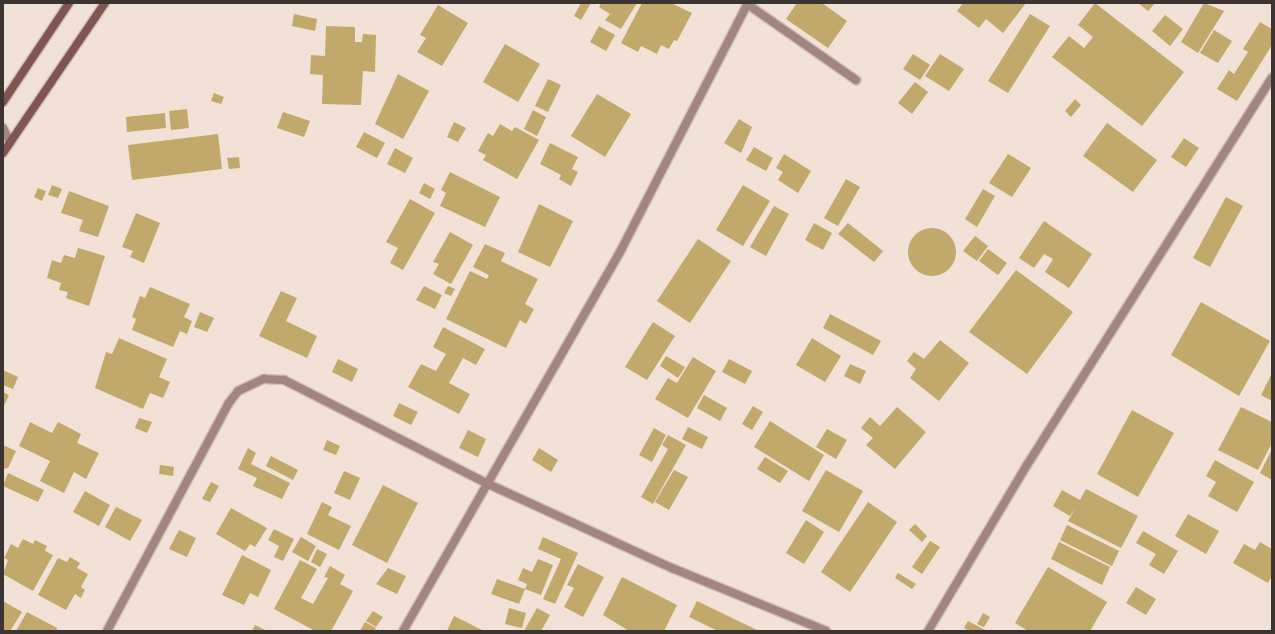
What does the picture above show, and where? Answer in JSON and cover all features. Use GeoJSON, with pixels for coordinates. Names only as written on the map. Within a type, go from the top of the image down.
{"type":"FeatureCollection","features":[{"type":"Feature","properties":{"kind":"main road"},"geometry":{"type":"LineString","coordinates":[[3,102],[69,3]]}},
{"type":"Feature","properties":{"kind":"main road"},"geometry":{"type":"LineString","coordinates":[[3,153],[105,3]]}},
{"type":"Feature","properties":{"kind":"street"},"geometry":{"type":"LineString","coordinates":[[403,631],[486,483],[621,250],[747,4],[856,80]]}},
{"type":"Feature","properties":{"kind":"street"},"geometry":{"type":"LineString","coordinates":[[928,631],[1027,465],[1272,78]]}},
{"type":"Feature","properties":{"kind":"street"},"geometry":{"type":"LineString","coordinates":[[3,128],[10,142]]}},
{"type":"Feature","properties":{"kind":"street"},"geometry":{"type":"LineString","coordinates":[[106,631],[228,404],[249,384],[264,379],[284,380],[486,483],[672,568],[826,631]]}},
{"type":"Feature","properties":{"kind":"building"},"geometry":{"type":"Polygon","coordinates":[[[581,3],[591,3],[581,20],[574,16],[581,3]]]}},
{"type":"Feature","properties":{"kind":"building"},"geometry":{"type":"Polygon","coordinates":[[[601,3],[637,3],[621,29],[605,20],[610,14],[599,7],[601,3]]]}},
{"type":"Feature","properties":{"kind":"building"},"geometry":{"type":"Polygon","coordinates":[[[642,3],[671,3],[692,13],[677,41],[674,40],[669,49],[661,45],[657,54],[641,46],[638,52],[621,43],[642,3]]]}},
{"type":"Feature","properties":{"kind":"building"},"geometry":{"type":"Polygon","coordinates":[[[797,3],[822,3],[847,21],[828,48],[786,19],[797,3]]]}},
{"type":"Feature","properties":{"kind":"building"},"geometry":{"type":"Polygon","coordinates":[[[963,3],[1026,3],[1003,33],[986,19],[979,28],[957,11],[963,3]]]}},
{"type":"Feature","properties":{"kind":"building"},"geometry":{"type":"Polygon","coordinates":[[[1095,3],[1184,72],[1142,126],[1052,57],[1069,36],[1084,48],[1093,37],[1078,25],[1095,3]]]}},
{"type":"Feature","properties":{"kind":"building"},"geometry":{"type":"Polygon","coordinates":[[[1138,3],[1155,3],[1148,11],[1138,3]]]}},
{"type":"Feature","properties":{"kind":"building"},"geometry":{"type":"Polygon","coordinates":[[[1204,3],[1224,11],[1198,53],[1181,42],[1204,3]]]}},
{"type":"Feature","properties":{"kind":"building"},"geometry":{"type":"Polygon","coordinates":[[[438,5],[468,23],[442,66],[417,52],[426,38],[420,35],[438,5]]]}},
{"type":"Feature","properties":{"kind":"building"},"geometry":{"type":"Polygon","coordinates":[[[294,14],[317,19],[315,31],[292,26],[294,14]]]}},
{"type":"Feature","properties":{"kind":"building"},"geometry":{"type":"Polygon","coordinates":[[[1030,14],[1050,26],[1008,93],[988,81],[1030,14]]]}},
{"type":"Feature","properties":{"kind":"building"},"geometry":{"type":"Polygon","coordinates":[[[1165,15],[1183,29],[1170,46],[1152,31],[1165,15]]]}},
{"type":"Feature","properties":{"kind":"building"},"geometry":{"type":"Polygon","coordinates":[[[1260,22],[1272,29],[1272,45],[1237,101],[1217,89],[1229,70],[1234,74],[1248,52],[1243,49],[1260,22]]]}},
{"type":"Feature","properties":{"kind":"building"},"geometry":{"type":"Polygon","coordinates":[[[326,26],[355,27],[355,42],[362,42],[363,34],[376,35],[375,72],[363,71],[361,105],[322,104],[323,75],[310,74],[311,55],[325,56],[326,26]]]}},
{"type":"Feature","properties":{"kind":"building"},"geometry":{"type":"Polygon","coordinates":[[[599,26],[615,35],[606,51],[590,42],[599,26]]]}},
{"type":"Feature","properties":{"kind":"building"},"geometry":{"type":"Polygon","coordinates":[[[1214,30],[1232,41],[1218,63],[1200,53],[1214,30]]]}},
{"type":"Feature","properties":{"kind":"building"},"geometry":{"type":"Polygon","coordinates":[[[505,44],[540,64],[518,102],[483,82],[505,44]]]}},
{"type":"Feature","properties":{"kind":"building"},"geometry":{"type":"Polygon","coordinates":[[[913,54],[930,65],[920,80],[903,69],[913,54]]]}},
{"type":"Feature","properties":{"kind":"building"},"geometry":{"type":"Polygon","coordinates":[[[940,54],[964,69],[949,91],[925,76],[940,54]]]}},
{"type":"Feature","properties":{"kind":"building"},"geometry":{"type":"Polygon","coordinates":[[[398,74],[429,91],[403,139],[375,124],[398,74]]]}},
{"type":"Feature","properties":{"kind":"building"},"geometry":{"type":"Polygon","coordinates":[[[548,79],[561,85],[548,112],[535,106],[548,79]]]}},
{"type":"Feature","properties":{"kind":"building"},"geometry":{"type":"Polygon","coordinates":[[[915,82],[928,92],[912,114],[898,103],[915,82]]]}},
{"type":"Feature","properties":{"kind":"building"},"geometry":{"type":"Polygon","coordinates":[[[214,93],[224,97],[221,104],[211,101],[214,93]]]}},
{"type":"Feature","properties":{"kind":"building"},"geometry":{"type":"Polygon","coordinates":[[[597,94],[631,114],[605,157],[571,136],[597,94]]]}},
{"type":"Feature","properties":{"kind":"building"},"geometry":{"type":"Polygon","coordinates":[[[1075,99],[1081,105],[1071,117],[1065,111],[1075,99]]]}},
{"type":"Feature","properties":{"kind":"building"},"geometry":{"type":"Polygon","coordinates":[[[187,109],[189,128],[171,130],[169,111],[187,109]]]}},
{"type":"Feature","properties":{"kind":"building"},"geometry":{"type":"Polygon","coordinates":[[[533,110],[546,117],[537,136],[524,129],[533,110]]]}},
{"type":"Feature","properties":{"kind":"building"},"geometry":{"type":"Polygon","coordinates":[[[283,112],[310,121],[304,137],[277,128],[283,112]]]}},
{"type":"Feature","properties":{"kind":"building"},"geometry":{"type":"Polygon","coordinates":[[[165,113],[166,128],[127,132],[126,117],[165,113]]]}},
{"type":"Feature","properties":{"kind":"building"},"geometry":{"type":"Polygon","coordinates":[[[739,119],[752,127],[741,153],[724,143],[739,119]]]}},
{"type":"Feature","properties":{"kind":"building"},"geometry":{"type":"Polygon","coordinates":[[[454,122],[466,128],[458,142],[447,137],[454,122]]]}},
{"type":"Feature","properties":{"kind":"building"},"geometry":{"type":"Polygon","coordinates":[[[1107,123],[1157,160],[1133,192],[1083,156],[1107,123]]]}},
{"type":"Feature","properties":{"kind":"building"},"geometry":{"type":"Polygon","coordinates":[[[500,124],[512,131],[515,127],[539,140],[517,179],[483,160],[486,155],[478,151],[488,133],[493,136],[500,124]]]}},
{"type":"Feature","properties":{"kind":"building"},"geometry":{"type":"Polygon","coordinates":[[[364,132],[385,143],[377,158],[356,147],[364,132]]]}},
{"type":"Feature","properties":{"kind":"building"},"geometry":{"type":"Polygon","coordinates":[[[218,134],[222,169],[132,180],[128,145],[218,134]]]}},
{"type":"Feature","properties":{"kind":"building"},"geometry":{"type":"Polygon","coordinates":[[[1184,138],[1199,148],[1186,167],[1171,157],[1184,138]]]}},
{"type":"Feature","properties":{"kind":"building"},"geometry":{"type":"Polygon","coordinates":[[[550,143],[578,157],[572,169],[578,172],[571,186],[559,179],[561,175],[540,164],[550,143]]]}},
{"type":"Feature","properties":{"kind":"building"},"geometry":{"type":"Polygon","coordinates":[[[754,147],[773,158],[766,171],[746,160],[754,147]]]}},
{"type":"Feature","properties":{"kind":"building"},"geometry":{"type":"Polygon","coordinates":[[[395,148],[413,158],[405,173],[387,164],[395,148]]]}},
{"type":"Feature","properties":{"kind":"building"},"geometry":{"type":"Polygon","coordinates":[[[784,154],[811,171],[798,193],[778,180],[783,172],[776,168],[784,154]]]}},
{"type":"Feature","properties":{"kind":"building"},"geometry":{"type":"Polygon","coordinates":[[[1008,154],[1031,168],[1012,197],[989,183],[1008,154]]]}},
{"type":"Feature","properties":{"kind":"building"},"geometry":{"type":"Polygon","coordinates":[[[239,157],[240,168],[229,169],[227,158],[239,157]]]}},
{"type":"Feature","properties":{"kind":"building"},"geometry":{"type":"Polygon","coordinates":[[[450,172],[500,197],[485,227],[440,206],[446,193],[441,190],[450,172]]]}},
{"type":"Feature","properties":{"kind":"building"},"geometry":{"type":"Polygon","coordinates":[[[846,179],[860,187],[838,226],[824,218],[846,179]]]}},
{"type":"Feature","properties":{"kind":"building"},"geometry":{"type":"Polygon","coordinates":[[[424,183],[435,189],[430,199],[419,193],[424,183]]]}},
{"type":"Feature","properties":{"kind":"building"},"geometry":{"type":"Polygon","coordinates":[[[52,185],[62,189],[58,198],[48,195],[52,185]]]}},
{"type":"Feature","properties":{"kind":"building"},"geometry":{"type":"Polygon","coordinates":[[[743,185],[770,201],[743,246],[716,230],[743,185]]]}},
{"type":"Feature","properties":{"kind":"building"},"geometry":{"type":"Polygon","coordinates":[[[38,188],[46,191],[42,201],[34,197],[38,188]]]}},
{"type":"Feature","properties":{"kind":"building"},"geometry":{"type":"Polygon","coordinates":[[[983,189],[995,196],[977,227],[965,219],[983,189]]]}},
{"type":"Feature","properties":{"kind":"building"},"geometry":{"type":"Polygon","coordinates":[[[69,191],[109,206],[98,237],[79,231],[83,220],[61,213],[69,191]]]}},
{"type":"Feature","properties":{"kind":"building"},"geometry":{"type":"Polygon","coordinates":[[[1226,197],[1243,206],[1210,267],[1193,258],[1226,197]]]}},
{"type":"Feature","properties":{"kind":"building"},"geometry":{"type":"Polygon","coordinates":[[[410,199],[435,213],[403,270],[390,263],[398,248],[386,242],[410,199]]]}},
{"type":"Feature","properties":{"kind":"building"},"geometry":{"type":"Polygon","coordinates":[[[539,204],[573,221],[550,267],[518,252],[539,204]]]}},
{"type":"Feature","properties":{"kind":"building"},"geometry":{"type":"Polygon","coordinates":[[[774,206],[789,214],[766,256],[750,247],[774,206]]]}},
{"type":"Feature","properties":{"kind":"building"},"geometry":{"type":"Polygon","coordinates":[[[136,213],[160,223],[144,263],[130,257],[133,251],[122,247],[136,213]]]}},
{"type":"Feature","properties":{"kind":"building"},"geometry":{"type":"Polygon","coordinates":[[[1044,221],[1092,254],[1069,288],[1045,272],[1053,259],[1044,254],[1034,268],[1019,258],[1044,221]]]}},
{"type":"Feature","properties":{"kind":"building"},"geometry":{"type":"Polygon","coordinates":[[[814,223],[832,233],[823,250],[805,240],[814,223]]]}},
{"type":"Feature","properties":{"kind":"building"},"geometry":{"type":"Polygon","coordinates":[[[848,223],[883,251],[874,262],[838,234],[848,223]]]}},
{"type":"Feature","properties":{"kind":"building"},"geometry":{"type":"Polygon","coordinates":[[[932,228],[941,230],[949,235],[954,243],[956,252],[954,261],[949,269],[941,274],[932,276],[923,274],[915,269],[910,261],[908,252],[910,243],[915,235],[923,230],[932,228]]]}},
{"type":"Feature","properties":{"kind":"building"},"geometry":{"type":"Polygon","coordinates":[[[450,232],[473,245],[451,284],[433,274],[439,264],[433,262],[450,232]]]}},
{"type":"Feature","properties":{"kind":"building"},"geometry":{"type":"Polygon","coordinates":[[[975,236],[988,246],[977,261],[963,251],[975,236]]]}},
{"type":"Feature","properties":{"kind":"building"},"geometry":{"type":"Polygon","coordinates":[[[698,239],[731,261],[690,323],[657,301],[698,239]]]}},
{"type":"Feature","properties":{"kind":"building"},"geometry":{"type":"Polygon","coordinates":[[[485,244],[505,253],[501,261],[538,279],[525,304],[534,309],[526,324],[520,320],[506,348],[446,319],[470,271],[487,279],[489,275],[473,267],[485,244]]]}},
{"type":"Feature","properties":{"kind":"building"},"geometry":{"type":"Polygon","coordinates":[[[78,248],[105,256],[89,306],[66,298],[68,292],[59,290],[61,283],[47,278],[52,260],[61,263],[64,255],[75,258],[78,248]]]}},
{"type":"Feature","properties":{"kind":"building"},"geometry":{"type":"Polygon","coordinates":[[[988,249],[1007,263],[998,275],[979,261],[988,249]]]}},
{"type":"Feature","properties":{"kind":"building"},"geometry":{"type":"Polygon","coordinates":[[[1016,270],[1073,312],[1027,374],[969,332],[1016,270]]]}},
{"type":"Feature","properties":{"kind":"building"},"geometry":{"type":"Polygon","coordinates":[[[424,286],[442,295],[435,309],[416,300],[424,286]]]}},
{"type":"Feature","properties":{"kind":"building"},"geometry":{"type":"Polygon","coordinates":[[[448,286],[455,289],[451,296],[444,293],[448,286]]]}},
{"type":"Feature","properties":{"kind":"building"},"geometry":{"type":"Polygon","coordinates":[[[150,287],[190,304],[184,317],[192,321],[187,334],[180,331],[173,347],[132,330],[136,319],[132,317],[140,296],[145,298],[150,287]]]}},
{"type":"Feature","properties":{"kind":"building"},"geometry":{"type":"Polygon","coordinates":[[[281,291],[297,298],[286,321],[317,336],[307,358],[259,336],[281,291]]]}},
{"type":"Feature","properties":{"kind":"building"},"geometry":{"type":"Polygon","coordinates":[[[1201,302],[1270,341],[1239,396],[1171,355],[1201,302]]]}},
{"type":"Feature","properties":{"kind":"building"},"geometry":{"type":"Polygon","coordinates":[[[200,312],[214,318],[207,332],[194,327],[200,312]]]}},
{"type":"Feature","properties":{"kind":"building"},"geometry":{"type":"Polygon","coordinates":[[[830,314],[881,341],[873,355],[823,328],[830,314]]]}},
{"type":"Feature","properties":{"kind":"building"},"geometry":{"type":"Polygon","coordinates":[[[653,322],[675,336],[647,380],[625,367],[653,322]]]}},
{"type":"Feature","properties":{"kind":"building"},"geometry":{"type":"Polygon","coordinates":[[[443,327],[485,349],[476,365],[463,358],[449,383],[470,394],[459,414],[408,387],[421,364],[436,371],[446,354],[433,347],[443,327]]]}},
{"type":"Feature","properties":{"kind":"building"},"geometry":{"type":"Polygon","coordinates":[[[119,338],[167,359],[159,377],[170,382],[163,398],[150,393],[143,409],[95,388],[106,352],[112,354],[119,338]]]}},
{"type":"Feature","properties":{"kind":"building"},"geometry":{"type":"Polygon","coordinates":[[[812,338],[841,356],[825,382],[796,365],[812,338]]]}},
{"type":"Feature","properties":{"kind":"building"},"geometry":{"type":"Polygon","coordinates":[[[940,340],[969,363],[939,401],[910,378],[916,369],[907,361],[914,352],[924,359],[940,340]]]}},
{"type":"Feature","properties":{"kind":"building"},"geometry":{"type":"Polygon","coordinates":[[[666,356],[685,367],[678,378],[660,366],[666,356]]]}},
{"type":"Feature","properties":{"kind":"building"},"geometry":{"type":"Polygon","coordinates":[[[693,357],[716,371],[688,418],[655,399],[668,378],[677,383],[693,357]]]}},
{"type":"Feature","properties":{"kind":"building"},"geometry":{"type":"Polygon","coordinates":[[[338,359],[358,369],[352,382],[332,372],[338,359]]]}},
{"type":"Feature","properties":{"kind":"building"},"geometry":{"type":"Polygon","coordinates":[[[729,359],[752,371],[745,384],[722,372],[729,359]]]}},
{"type":"Feature","properties":{"kind":"building"},"geometry":{"type":"Polygon","coordinates":[[[850,364],[866,371],[860,384],[844,376],[850,364]]]}},
{"type":"Feature","properties":{"kind":"building"},"geometry":{"type":"Polygon","coordinates":[[[3,370],[18,377],[13,389],[3,385],[3,370]]]}},
{"type":"Feature","properties":{"kind":"building"},"geometry":{"type":"Polygon","coordinates":[[[1272,373],[1272,401],[1261,395],[1272,373]]]}},
{"type":"Feature","properties":{"kind":"building"},"geometry":{"type":"Polygon","coordinates":[[[3,392],[9,395],[3,408],[3,392]]]}},
{"type":"Feature","properties":{"kind":"building"},"geometry":{"type":"Polygon","coordinates":[[[704,395],[727,408],[720,421],[697,408],[704,395]]]}},
{"type":"Feature","properties":{"kind":"building"},"geometry":{"type":"Polygon","coordinates":[[[399,403],[418,412],[411,425],[393,416],[399,403]]]}},
{"type":"Feature","properties":{"kind":"building"},"geometry":{"type":"Polygon","coordinates":[[[753,406],[763,412],[752,430],[742,424],[753,406]]]}},
{"type":"Feature","properties":{"kind":"building"},"geometry":{"type":"Polygon","coordinates":[[[897,407],[926,432],[895,469],[866,445],[873,438],[861,428],[870,417],[880,426],[897,407]]]}},
{"type":"Feature","properties":{"kind":"building"},"geometry":{"type":"Polygon","coordinates":[[[1241,407],[1272,422],[1272,443],[1258,470],[1218,450],[1241,407]]]}},
{"type":"Feature","properties":{"kind":"building"},"geometry":{"type":"Polygon","coordinates":[[[1132,410],[1174,433],[1138,497],[1097,474],[1132,410]]]}},
{"type":"Feature","properties":{"kind":"building"},"geometry":{"type":"Polygon","coordinates":[[[139,418],[152,422],[147,433],[135,428],[139,418]]]}},
{"type":"Feature","properties":{"kind":"building"},"geometry":{"type":"Polygon","coordinates":[[[770,421],[824,455],[809,481],[754,447],[770,421]]]}},
{"type":"Feature","properties":{"kind":"building"},"geometry":{"type":"Polygon","coordinates":[[[30,422],[52,433],[58,422],[81,434],[77,443],[99,453],[86,479],[74,472],[64,493],[40,481],[50,461],[19,446],[30,422]]]}},
{"type":"Feature","properties":{"kind":"building"},"geometry":{"type":"Polygon","coordinates":[[[688,427],[708,437],[702,449],[682,439],[688,427]]]}},
{"type":"Feature","properties":{"kind":"building"},"geometry":{"type":"Polygon","coordinates":[[[654,428],[666,435],[652,462],[639,455],[654,428]]]}},
{"type":"Feature","properties":{"kind":"building"},"geometry":{"type":"Polygon","coordinates":[[[827,429],[847,440],[836,459],[816,447],[827,429]]]}},
{"type":"Feature","properties":{"kind":"building"},"geometry":{"type":"Polygon","coordinates":[[[468,430],[486,439],[478,457],[459,448],[468,430]]]}},
{"type":"Feature","properties":{"kind":"building"},"geometry":{"type":"Polygon","coordinates":[[[668,435],[686,445],[653,504],[641,497],[668,449],[662,445],[668,435]]]}},
{"type":"Feature","properties":{"kind":"building"},"geometry":{"type":"Polygon","coordinates":[[[327,440],[340,446],[336,455],[323,450],[327,440]]]}},
{"type":"Feature","properties":{"kind":"building"},"geometry":{"type":"Polygon","coordinates":[[[3,445],[16,451],[8,468],[3,469],[3,445]]]}},
{"type":"Feature","properties":{"kind":"building"},"geometry":{"type":"Polygon","coordinates":[[[248,448],[256,453],[251,464],[290,483],[282,499],[253,486],[257,478],[238,469],[248,448]]]}},
{"type":"Feature","properties":{"kind":"building"},"geometry":{"type":"Polygon","coordinates":[[[539,448],[558,460],[551,472],[532,460],[539,448]]]}},
{"type":"Feature","properties":{"kind":"building"},"geometry":{"type":"Polygon","coordinates":[[[1272,449],[1272,480],[1260,473],[1272,449]]]}},
{"type":"Feature","properties":{"kind":"building"},"geometry":{"type":"Polygon","coordinates":[[[271,456],[298,470],[293,480],[266,466],[271,456]]]}},
{"type":"Feature","properties":{"kind":"building"},"geometry":{"type":"Polygon","coordinates":[[[765,457],[788,471],[780,483],[757,469],[765,457]]]}},
{"type":"Feature","properties":{"kind":"building"},"geometry":{"type":"Polygon","coordinates":[[[1215,460],[1254,482],[1237,512],[1208,496],[1216,482],[1206,476],[1215,460]]]}},
{"type":"Feature","properties":{"kind":"building"},"geometry":{"type":"Polygon","coordinates":[[[160,465],[174,467],[173,476],[159,474],[160,465]]]}},
{"type":"Feature","properties":{"kind":"building"},"geometry":{"type":"Polygon","coordinates":[[[674,470],[688,477],[669,510],[655,502],[674,470]]]}},
{"type":"Feature","properties":{"kind":"building"},"geometry":{"type":"Polygon","coordinates":[[[826,470],[863,491],[839,532],[802,511],[826,470]]]}},
{"type":"Feature","properties":{"kind":"building"},"geometry":{"type":"Polygon","coordinates":[[[344,471],[360,478],[350,500],[334,493],[344,471]]]}},
{"type":"Feature","properties":{"kind":"building"},"geometry":{"type":"Polygon","coordinates":[[[8,473],[44,490],[38,502],[3,486],[8,473]]]}},
{"type":"Feature","properties":{"kind":"building"},"geometry":{"type":"Polygon","coordinates":[[[211,482],[219,486],[210,502],[202,499],[211,482]]]}},
{"type":"Feature","properties":{"kind":"building"},"geometry":{"type":"Polygon","coordinates":[[[383,485],[418,503],[387,563],[352,545],[383,485]]]}},
{"type":"Feature","properties":{"kind":"building"},"geometry":{"type":"Polygon","coordinates":[[[1086,489],[1138,516],[1121,548],[1068,521],[1076,507],[1070,516],[1053,506],[1062,490],[1080,500],[1086,489]]]}},
{"type":"Feature","properties":{"kind":"building"},"geometry":{"type":"Polygon","coordinates":[[[85,491],[110,505],[99,526],[73,512],[85,491]]]}},
{"type":"Feature","properties":{"kind":"building"},"geometry":{"type":"Polygon","coordinates":[[[322,502],[332,507],[328,515],[351,526],[339,550],[307,534],[322,502]]]}},
{"type":"Feature","properties":{"kind":"building"},"geometry":{"type":"Polygon","coordinates":[[[868,502],[897,522],[850,592],[821,572],[868,502]]]}},
{"type":"Feature","properties":{"kind":"building"},"geometry":{"type":"Polygon","coordinates":[[[116,507],[142,520],[130,541],[105,527],[116,507]]]}},
{"type":"Feature","properties":{"kind":"building"},"geometry":{"type":"Polygon","coordinates":[[[231,508],[267,528],[255,547],[250,544],[245,551],[216,534],[231,508]]]}},
{"type":"Feature","properties":{"kind":"building"},"geometry":{"type":"Polygon","coordinates":[[[1188,514],[1219,531],[1206,554],[1175,536],[1188,514]]]}},
{"type":"Feature","properties":{"kind":"building"},"geometry":{"type":"Polygon","coordinates":[[[806,520],[824,532],[804,564],[786,553],[806,520]]]}},
{"type":"Feature","properties":{"kind":"building"},"geometry":{"type":"Polygon","coordinates":[[[915,524],[927,536],[922,542],[909,530],[915,524]]]}},
{"type":"Feature","properties":{"kind":"building"},"geometry":{"type":"Polygon","coordinates":[[[1067,525],[1119,551],[1112,566],[1060,540],[1067,525]]]}},
{"type":"Feature","properties":{"kind":"building"},"geometry":{"type":"Polygon","coordinates":[[[274,529],[294,539],[283,561],[274,557],[279,546],[268,540],[274,529]]]}},
{"type":"Feature","properties":{"kind":"building"},"geometry":{"type":"Polygon","coordinates":[[[179,530],[196,538],[187,557],[169,549],[179,530]]]}},
{"type":"Feature","properties":{"kind":"building"},"geometry":{"type":"Polygon","coordinates":[[[1143,531],[1178,551],[1164,574],[1149,565],[1156,554],[1136,543],[1143,531]]]}},
{"type":"Feature","properties":{"kind":"building"},"geometry":{"type":"Polygon","coordinates":[[[301,537],[316,546],[308,561],[292,552],[301,537]]]}},
{"type":"Feature","properties":{"kind":"building"},"geometry":{"type":"Polygon","coordinates":[[[543,537],[578,553],[555,604],[543,599],[561,559],[538,549],[543,537]]]}},
{"type":"Feature","properties":{"kind":"building"},"geometry":{"type":"Polygon","coordinates":[[[23,539],[33,544],[35,540],[47,546],[45,551],[53,555],[33,591],[3,574],[8,560],[4,558],[11,544],[18,548],[23,539]]]}},
{"type":"Feature","properties":{"kind":"building"},"geometry":{"type":"Polygon","coordinates":[[[930,541],[940,547],[922,574],[912,567],[930,541]]]}},
{"type":"Feature","properties":{"kind":"building"},"geometry":{"type":"Polygon","coordinates":[[[1059,542],[1110,567],[1102,585],[1051,559],[1059,542]]]}},
{"type":"Feature","properties":{"kind":"building"},"geometry":{"type":"Polygon","coordinates":[[[1260,542],[1272,549],[1272,576],[1268,583],[1233,563],[1244,544],[1255,550],[1260,542]]]}},
{"type":"Feature","properties":{"kind":"building"},"geometry":{"type":"Polygon","coordinates":[[[317,549],[327,554],[320,567],[311,562],[317,549]]]}},
{"type":"Feature","properties":{"kind":"building"},"geometry":{"type":"Polygon","coordinates":[[[242,555],[271,570],[258,597],[250,593],[244,605],[222,595],[242,555]]]}},
{"type":"Feature","properties":{"kind":"building"},"geometry":{"type":"Polygon","coordinates":[[[70,557],[80,563],[77,568],[88,574],[81,587],[85,590],[81,598],[75,594],[66,610],[38,595],[58,558],[67,562],[70,557]]]}},
{"type":"Feature","properties":{"kind":"building"},"geometry":{"type":"Polygon","coordinates":[[[538,559],[553,565],[541,595],[525,589],[527,584],[518,580],[523,568],[532,572],[538,559]]]}},
{"type":"Feature","properties":{"kind":"building"},"geometry":{"type":"Polygon","coordinates":[[[300,560],[317,569],[301,598],[313,604],[328,578],[324,577],[330,566],[345,575],[340,584],[353,591],[331,631],[315,631],[274,609],[300,560]]]}},
{"type":"Feature","properties":{"kind":"building"},"geometry":{"type":"Polygon","coordinates":[[[578,564],[604,577],[583,617],[564,607],[574,588],[567,585],[578,564]]]}},
{"type":"Feature","properties":{"kind":"building"},"geometry":{"type":"Polygon","coordinates":[[[1048,567],[1107,602],[1090,631],[1028,631],[1015,623],[1048,567]]]}},
{"type":"Feature","properties":{"kind":"building"},"geometry":{"type":"Polygon","coordinates":[[[388,568],[406,576],[397,594],[376,584],[388,568]]]}},
{"type":"Feature","properties":{"kind":"building"},"geometry":{"type":"Polygon","coordinates":[[[898,573],[916,584],[912,589],[895,578],[898,573]]]}},
{"type":"Feature","properties":{"kind":"building"},"geometry":{"type":"Polygon","coordinates":[[[622,577],[677,605],[664,631],[629,631],[603,615],[622,577]]]}},
{"type":"Feature","properties":{"kind":"building"},"geometry":{"type":"Polygon","coordinates":[[[497,579],[525,589],[519,604],[491,594],[497,579]]]}},
{"type":"Feature","properties":{"kind":"building"},"geometry":{"type":"Polygon","coordinates":[[[1136,587],[1156,599],[1146,615],[1126,603],[1136,587]]]}},
{"type":"Feature","properties":{"kind":"building"},"geometry":{"type":"Polygon","coordinates":[[[3,601],[22,612],[10,631],[3,631],[3,601]]]}},
{"type":"Feature","properties":{"kind":"building"},"geometry":{"type":"Polygon","coordinates":[[[697,601],[759,631],[718,631],[689,617],[697,601]]]}},
{"type":"Feature","properties":{"kind":"building"},"geometry":{"type":"Polygon","coordinates":[[[509,608],[526,613],[522,628],[505,624],[509,608]]]}},
{"type":"Feature","properties":{"kind":"building"},"geometry":{"type":"Polygon","coordinates":[[[537,608],[550,615],[541,631],[524,631],[537,608]]]}},
{"type":"Feature","properties":{"kind":"building"},"geometry":{"type":"Polygon","coordinates":[[[373,611],[383,617],[376,627],[366,621],[373,611]]]}},
{"type":"Feature","properties":{"kind":"building"},"geometry":{"type":"Polygon","coordinates":[[[27,612],[57,628],[56,631],[16,631],[27,612]]]}},
{"type":"Feature","properties":{"kind":"building"},"geometry":{"type":"Polygon","coordinates":[[[983,613],[990,617],[984,627],[977,624],[983,613]]]}},
{"type":"Feature","properties":{"kind":"building"},"geometry":{"type":"Polygon","coordinates":[[[454,616],[484,631],[447,631],[454,616]]]}},
{"type":"Feature","properties":{"kind":"building"},"geometry":{"type":"Polygon","coordinates":[[[968,621],[987,631],[969,631],[964,628],[968,621]]]}},
{"type":"Feature","properties":{"kind":"building"},"geometry":{"type":"Polygon","coordinates":[[[365,622],[376,628],[374,631],[360,631],[365,622]]]}},
{"type":"Feature","properties":{"kind":"building"},"geometry":{"type":"Polygon","coordinates":[[[255,625],[267,631],[252,631],[255,625]]]}}]}
